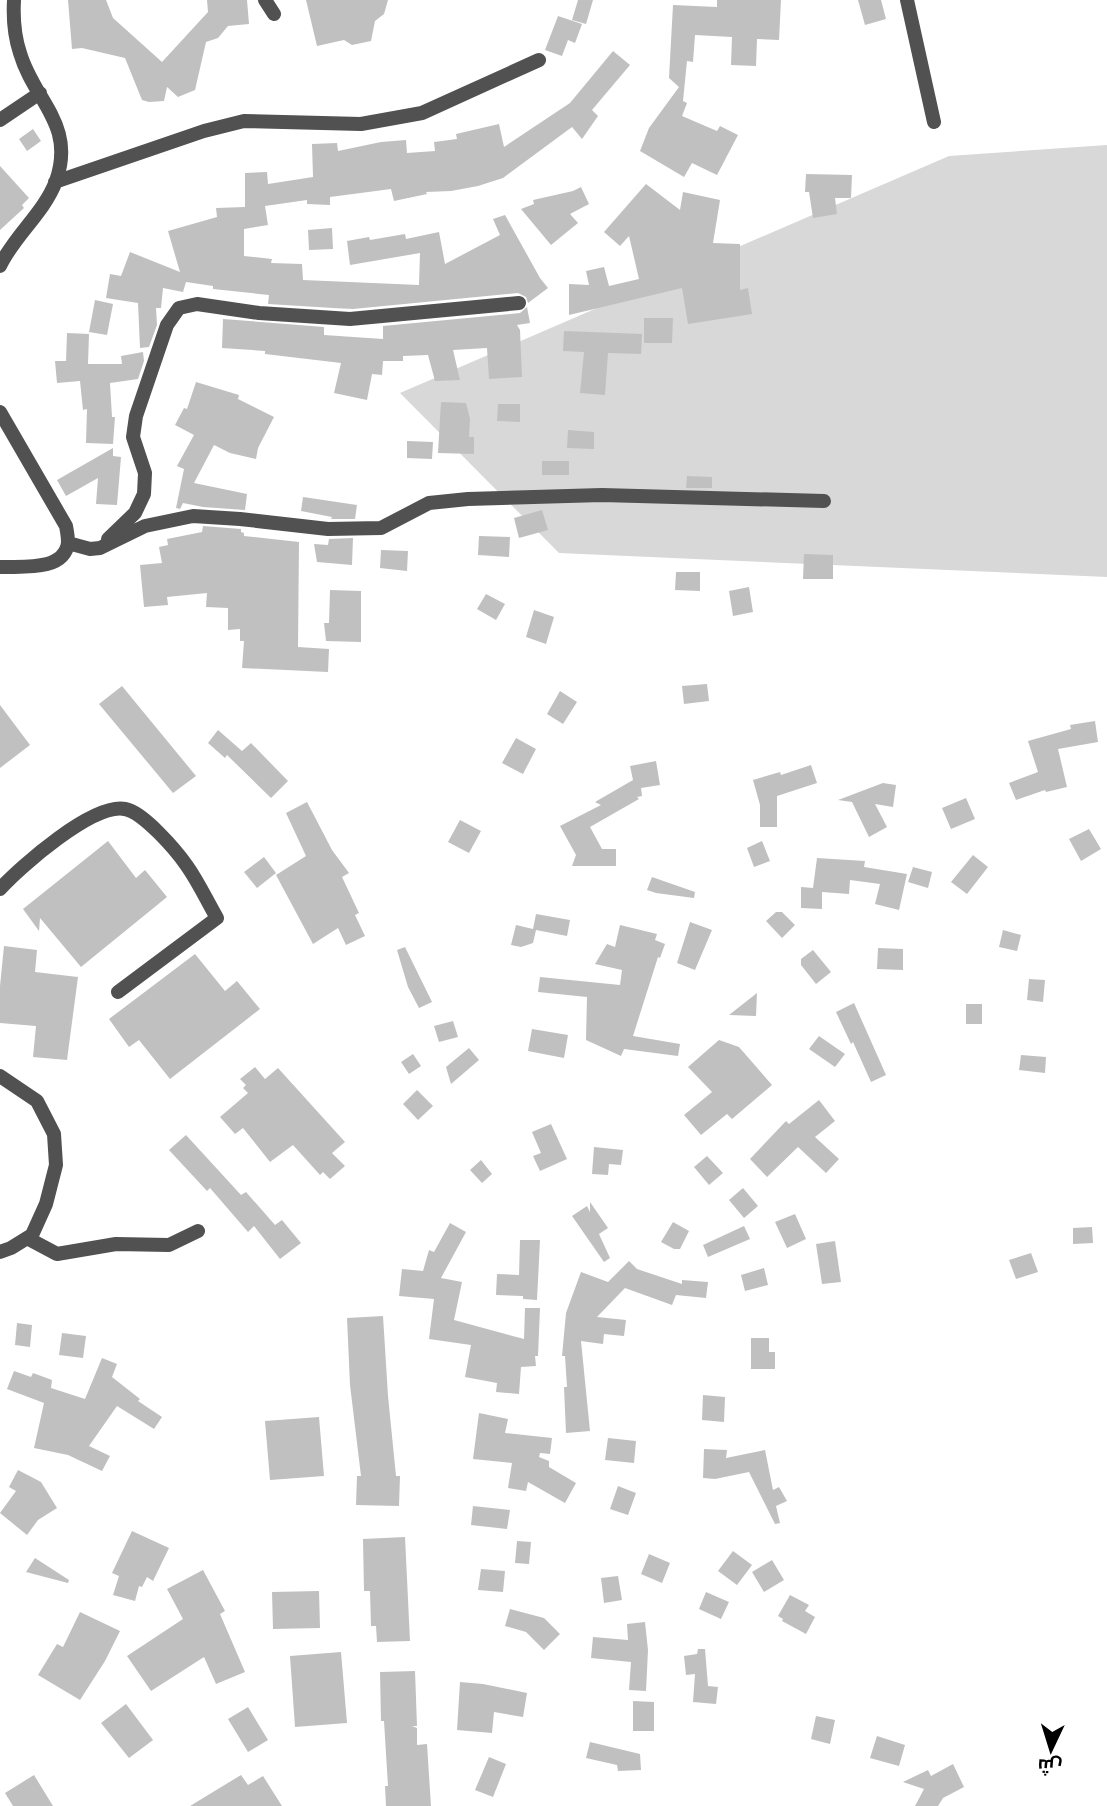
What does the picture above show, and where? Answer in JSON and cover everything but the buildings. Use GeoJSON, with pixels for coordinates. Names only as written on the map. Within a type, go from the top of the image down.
{"type":"FeatureCollection","features":[{"type":"Feature","properties":{"kind":"street"},"geometry":{"type":"LineString","coordinates":[[0,266],[5,255],[40,209],[55,182],[62,152],[58,126],[20,54],[13,21],[14,0]]}},
{"type":"Feature","properties":{"kind":"street"},"geometry":{"type":"LineString","coordinates":[[265,0],[274,14]]}},
{"type":"Feature","properties":{"kind":"street"},"geometry":{"type":"LineString","coordinates":[[907,0],[934,122]]}},
{"type":"Feature","properties":{"kind":"street"},"geometry":{"type":"LineString","coordinates":[[55,182],[204,131],[244,121],[361,124],[422,113],[539,60]]}},
{"type":"Feature","properties":{"kind":"street"},"geometry":{"type":"LineString","coordinates":[[0,120],[40,93]]}},
{"type":"Feature","properties":{"kind":"street"},"geometry":{"type":"LineString","coordinates":[[100,548],[135,513],[144,495],[145,473],[133,437],[136,416],[167,325],[179,308],[197,304],[259,313],[351,319],[519,303]]}},
{"type":"Feature","properties":{"kind":"street"},"geometry":{"type":"LineString","coordinates":[[0,412],[66,526],[68,543],[62,556],[53,562],[39,566],[0,567]]}},
{"type":"Feature","properties":{"kind":"street"},"geometry":{"type":"LineString","coordinates":[[68,543],[90,549],[100,548],[145,526],[193,516],[328,529],[381,528],[429,503],[468,499],[602,495],[824,501]]}},
{"type":"Feature","properties":{"kind":"street"},"geometry":{"type":"LineString","coordinates":[[0,889],[12,876],[82,821],[109,809],[125,809],[141,816],[187,865],[217,918],[118,992]]}},
{"type":"Feature","properties":{"kind":"street"},"geometry":{"type":"LineString","coordinates":[[0,1076],[37,1101],[54,1134],[56,1166],[46,1204],[32,1235],[0,1252]]}},
{"type":"Feature","properties":{"kind":"street"},"geometry":{"type":"LineString","coordinates":[[27,1238],[57,1254],[116,1244],[169,1245],[198,1231]]}},
{"type":"Feature","properties":{"kind":"shaded area"},"geometry":{"type":"Polygon","coordinates":[[[1107,145],[1107,577],[559,553],[400,393],[949,156],[1107,145]]]}}]}
